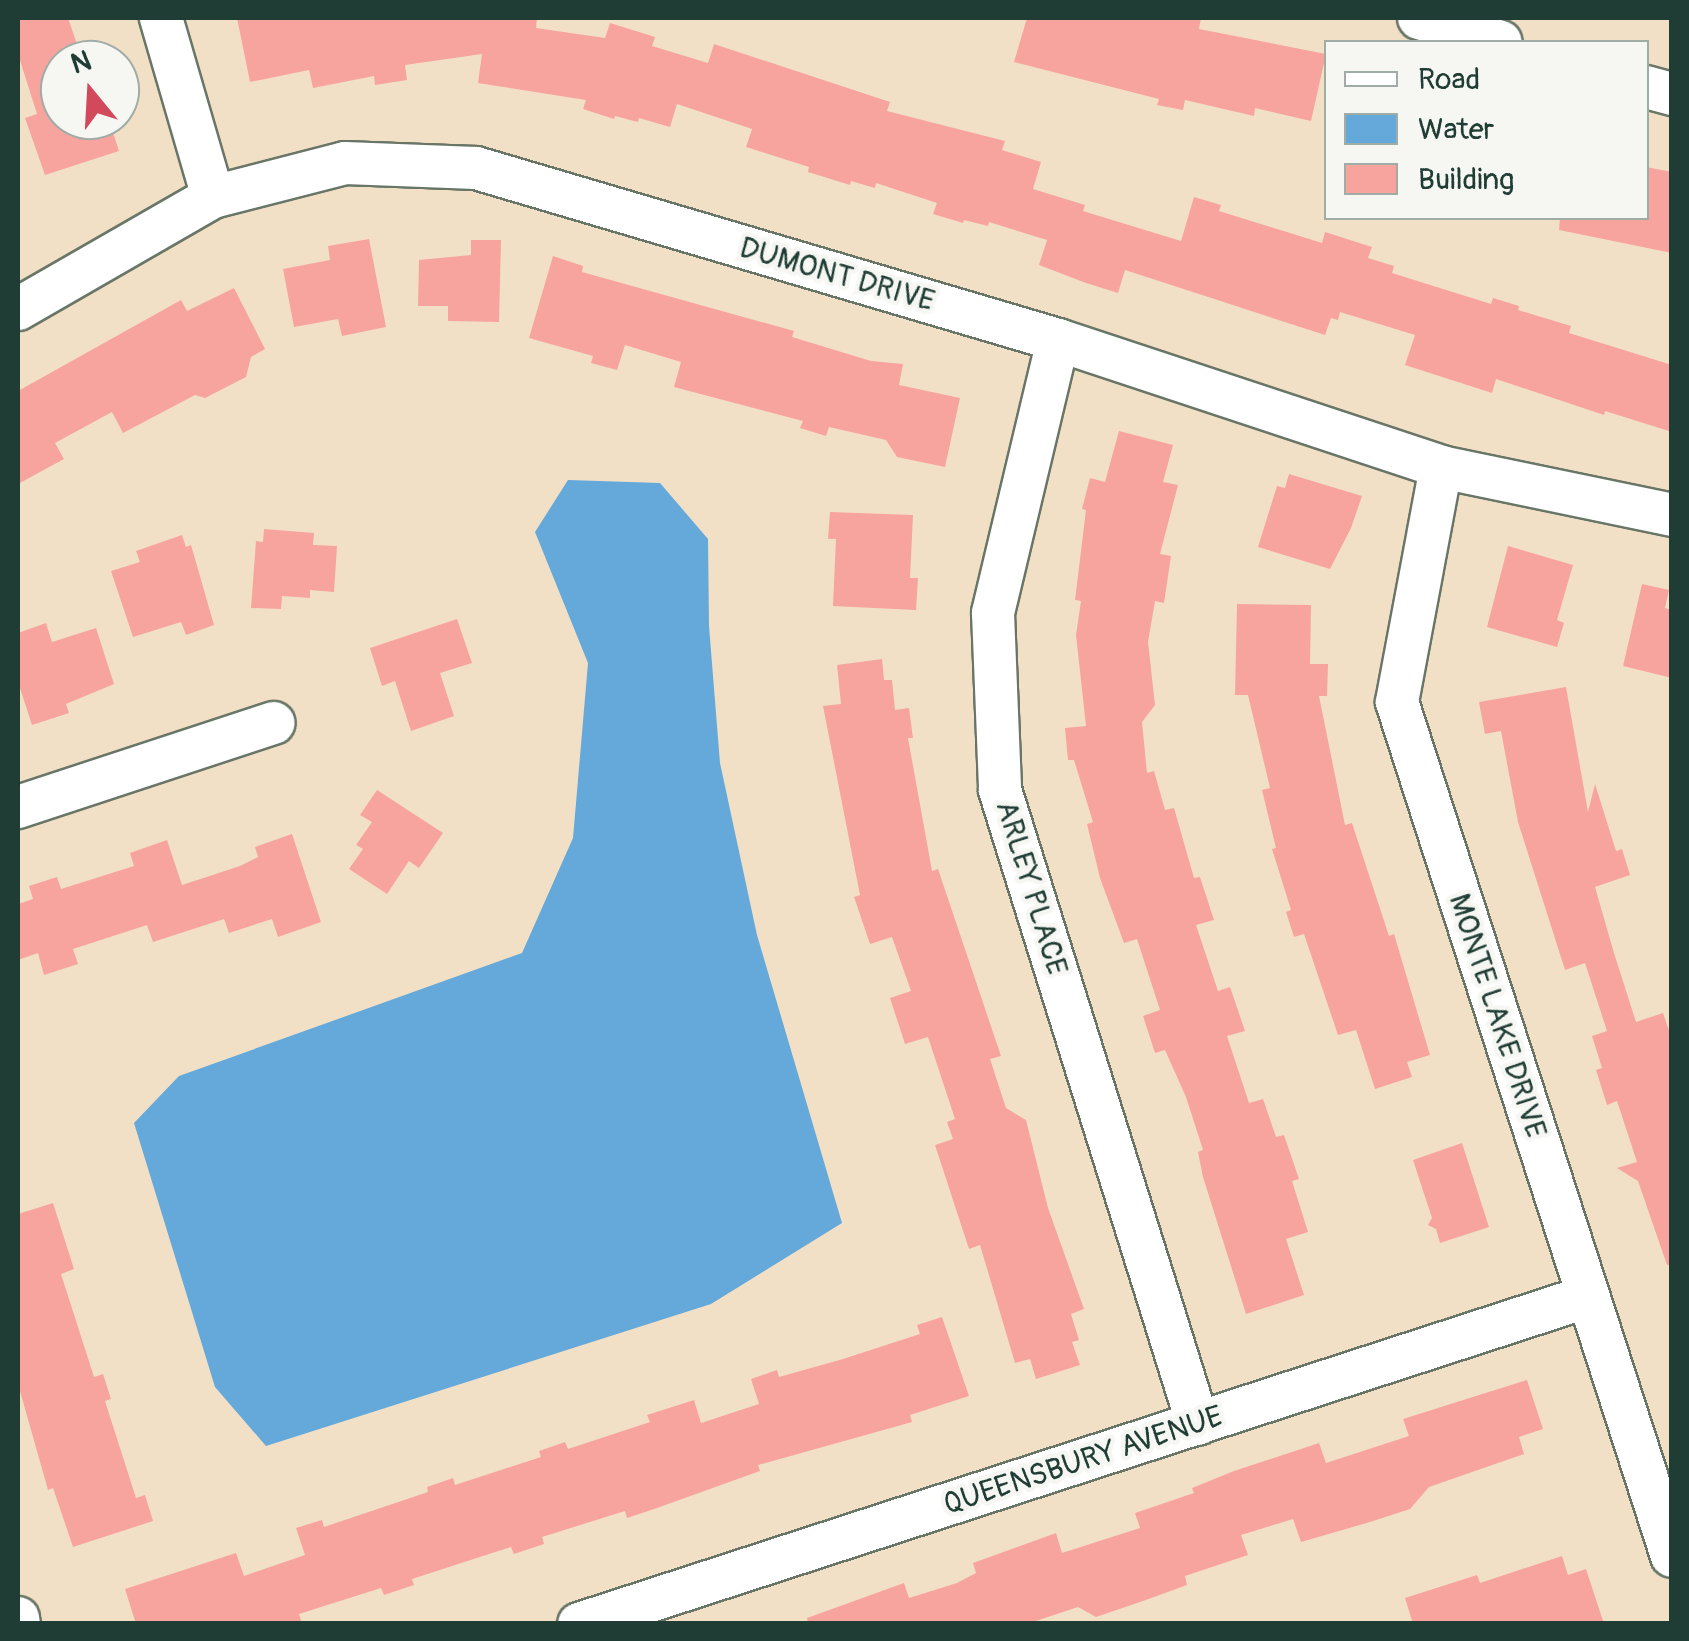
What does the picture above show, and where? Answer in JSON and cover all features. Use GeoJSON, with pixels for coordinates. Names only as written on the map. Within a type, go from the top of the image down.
{"type":"FeatureCollection","features":[{"type":"Feature","properties":{"kind":"street"},"geometry":{"type":"LineString","coordinates":[[161,18],[213,197]]}},
{"type":"Feature","properties":{"kind":"street"},"geometry":{"type":"LineString","coordinates":[[1418,18],[1494,40]]}},
{"type":"Feature","properties":{"kind":"street","name":"DUMONT DRIVE"},"geometry":{"type":"LineString","coordinates":[[18,309],[213,197],[346,164],[476,168],[1058,340],[1441,467],[1672,515]]}},
{"type":"Feature","properties":{"kind":"street","name":"ARLEY PLACE"},"geometry":{"type":"LineString","coordinates":[[1058,340],[992,613],[1000,790],[1198,1424]]}},
{"type":"Feature","properties":{"kind":"street","name":"MONTE LAKE DRIVE"},"geometry":{"type":"LineString","coordinates":[[1441,467],[1397,702],[1672,1556]]}},
{"type":"Feature","properties":{"kind":"street"},"geometry":{"type":"LineString","coordinates":[[18,807],[274,723]]}},
{"type":"Feature","properties":{"kind":"street","name":"QUEENSBURY AVENUE"},"geometry":{"type":"LineString","coordinates":[[579,1624],[1586,1296]]}},
{"type":"Feature","properties":{"kind":"water"},"geometry":{"type":"Polygon","coordinates":[[[568,480],[660,483],[708,539],[709,626],[720,763],[757,935],[842,1223],[711,1304],[266,1446],[215,1387],[134,1123],[179,1076],[522,953],[573,838],[588,663],[535,532],[568,480]]]}},
{"type":"Feature","properties":{"kind":"building"},"geometry":{"type":"Polygon","coordinates":[[[18,18],[68,18],[76,40],[40,40],[40,140],[115,140],[119,151],[45,175],[25,118],[37,114],[18,54],[18,18]]]}},
{"type":"Feature","properties":{"kind":"building"},"geometry":{"type":"Polygon","coordinates":[[[237,18],[537,18],[536,28],[605,38],[610,23],[655,37],[652,46],[708,63],[714,44],[890,102],[887,111],[1005,141],[1002,150],[1041,162],[1033,189],[1085,205],[1083,211],[1181,241],[1194,197],[1221,205],[1219,211],[1322,243],[1325,232],[1372,247],[1368,258],[1394,266],[1392,273],[1491,304],[1493,298],[1519,306],[1518,310],[1571,326],[1569,333],[1672,365],[1672,432],[1605,411],[1604,415],[1496,379],[1492,393],[1405,365],[1415,335],[1340,312],[1338,320],[1331,318],[1325,335],[1125,270],[1118,293],[1086,283],[1039,265],[1047,240],[989,222],[988,226],[964,220],[963,223],[933,214],[937,203],[876,183],[875,188],[851,181],[850,185],[808,172],[809,167],[746,147],[752,129],[677,104],[670,127],[639,118],[638,122],[615,116],[614,119],[583,109],[586,100],[478,83],[482,54],[405,65],[407,80],[375,85],[374,76],[313,88],[309,70],[250,82],[237,18]]]}},
{"type":"Feature","properties":{"kind":"building"},"geometry":{"type":"Polygon","coordinates":[[[1027,18],[1201,18],[1199,29],[1324,54],[1311,121],[1255,108],[1254,116],[1185,100],[1183,110],[1157,105],[1159,99],[1014,62],[1027,18]]]}},
{"type":"Feature","properties":{"kind":"building"},"geometry":{"type":"Polygon","coordinates":[[[1649,168],[1672,172],[1672,253],[1559,230],[1560,220],[1649,220],[1649,168]]]}},
{"type":"Feature","properties":{"kind":"building"},"geometry":{"type":"Polygon","coordinates":[[[369,239],[386,327],[342,336],[338,319],[294,327],[283,269],[330,260],[328,246],[369,239]]]}},
{"type":"Feature","properties":{"kind":"building"},"geometry":{"type":"Polygon","coordinates":[[[471,240],[501,240],[499,322],[448,321],[448,306],[418,306],[419,260],[471,255],[471,240]]]}},
{"type":"Feature","properties":{"kind":"building"},"geometry":{"type":"Polygon","coordinates":[[[553,256],[583,266],[582,272],[794,331],[792,337],[871,361],[903,364],[899,385],[960,398],[945,467],[897,457],[886,440],[829,427],[826,436],[800,428],[803,421],[674,387],[681,362],[625,345],[617,370],[591,363],[593,356],[529,338],[553,256]]]}},
{"type":"Feature","properties":{"kind":"building"},"geometry":{"type":"Polygon","coordinates":[[[234,288],[265,349],[251,357],[246,377],[205,398],[195,395],[123,433],[112,412],[55,443],[64,459],[18,484],[18,391],[181,300],[187,311],[234,288]]]}},
{"type":"Feature","properties":{"kind":"building"},"geometry":{"type":"Polygon","coordinates":[[[1119,431],[1173,445],[1163,482],[1178,485],[1160,554],[1171,556],[1164,603],[1155,601],[1148,642],[1155,705],[1142,722],[1147,773],[1154,771],[1165,810],[1174,808],[1194,878],[1200,877],[1214,920],[1196,925],[1218,991],[1230,987],[1245,1031],[1227,1036],[1249,1103],[1263,1099],[1276,1137],[1284,1135],[1299,1179],[1292,1181],[1308,1232],[1286,1239],[1304,1295],[1246,1314],[1203,1177],[1198,1152],[1203,1150],[1186,1097],[1165,1050],[1155,1053],[1143,1016],[1160,1010],[1137,939],[1124,943],[1100,878],[1087,824],[1093,822],[1074,760],[1068,760],[1065,728],[1086,726],[1076,635],[1081,601],[1075,600],[1086,510],[1082,509],[1090,478],[1105,482],[1119,431]]]}},
{"type":"Feature","properties":{"kind":"building"},"geometry":{"type":"Polygon","coordinates":[[[1289,474],[1362,496],[1330,569],[1258,547],[1277,486],[1285,488],[1289,474]]]}},
{"type":"Feature","properties":{"kind":"building"},"geometry":{"type":"Polygon","coordinates":[[[830,512],[913,515],[910,578],[918,578],[916,610],[833,606],[836,539],[828,539],[830,512]]]}},
{"type":"Feature","properties":{"kind":"building"},"geometry":{"type":"Polygon","coordinates":[[[264,529],[314,533],[313,545],[337,546],[334,592],[310,590],[310,598],[282,596],[281,609],[251,608],[256,541],[263,542],[264,529]]]}},
{"type":"Feature","properties":{"kind":"building"},"geometry":{"type":"Polygon","coordinates":[[[182,535],[186,547],[191,545],[214,625],[186,635],[181,622],[133,637],[111,571],[140,562],[136,551],[182,535]]]}},
{"type":"Feature","properties":{"kind":"building"},"geometry":{"type":"Polygon","coordinates":[[[1508,546],[1573,565],[1557,620],[1564,623],[1557,647],[1487,627],[1508,546]]]}},
{"type":"Feature","properties":{"kind":"building"},"geometry":{"type":"Polygon","coordinates":[[[1642,584],[1669,590],[1665,608],[1672,610],[1672,678],[1623,666],[1642,584]]]}},
{"type":"Feature","properties":{"kind":"building"},"geometry":{"type":"Polygon","coordinates":[[[1237,604],[1311,605],[1310,664],[1328,664],[1327,696],[1319,696],[1345,825],[1352,823],[1389,936],[1394,934],[1430,1055],[1407,1062],[1412,1077],[1375,1089],[1356,1030],[1338,1035],[1304,934],[1294,937],[1286,912],[1291,910],[1272,849],[1276,848],[1262,790],[1270,788],[1248,695],[1235,695],[1237,604]]]}},
{"type":"Feature","properties":{"kind":"building"},"geometry":{"type":"Polygon","coordinates":[[[457,619],[472,663],[440,673],[454,716],[411,731],[395,681],[382,686],[370,648],[457,619]]]}},
{"type":"Feature","properties":{"kind":"building"},"geometry":{"type":"Polygon","coordinates":[[[46,623],[52,642],[96,628],[114,684],[66,704],[69,713],[32,725],[18,682],[18,633],[46,623]]]}},
{"type":"Feature","properties":{"kind":"building"},"geometry":{"type":"Polygon","coordinates":[[[882,659],[884,680],[892,680],[895,710],[909,708],[913,738],[908,738],[932,871],[938,869],[1001,1056],[990,1059],[1006,1108],[1026,1120],[1048,1208],[1084,1309],[1071,1314],[1079,1340],[1072,1342],[1080,1365],[1036,1379],[1030,1359],[1015,1363],[980,1245],[969,1249],[935,1145],[953,1139],[947,1122],[955,1119],[928,1037],[905,1044],[890,998],[911,991],[892,937],[870,944],[854,897],[860,895],[823,706],[841,704],[837,665],[882,659]]]}},
{"type":"Feature","properties":{"kind":"building"},"geometry":{"type":"Polygon","coordinates":[[[1566,687],[1588,812],[1595,784],[1616,851],[1622,849],[1630,875],[1595,887],[1614,953],[1636,1022],[1663,1013],[1672,1039],[1672,1264],[1667,1265],[1638,1181],[1617,1168],[1637,1162],[1617,1101],[1607,1105],[1596,1070],[1602,1068],[1592,1036],[1607,1031],[1585,963],[1565,970],[1518,822],[1501,731],[1485,734],[1479,702],[1566,687]]]}},
{"type":"Feature","properties":{"kind":"building"},"geometry":{"type":"Polygon","coordinates":[[[377,790],[443,833],[419,868],[409,861],[387,894],[349,869],[363,849],[356,845],[372,822],[360,815],[377,790]]]}},
{"type":"Feature","properties":{"kind":"building"},"geometry":{"type":"Polygon","coordinates":[[[292,834],[321,922],[278,937],[272,919],[229,933],[224,919],[153,942],[147,925],[73,949],[78,964],[44,975],[38,953],[18,960],[18,904],[33,899],[29,886],[57,877],[61,889],[134,866],[130,853],[167,840],[182,885],[240,866],[258,857],[255,847],[292,834]]]}},
{"type":"Feature","properties":{"kind":"building"},"geometry":{"type":"Polygon","coordinates":[[[1462,1143],[1489,1227],[1440,1243],[1436,1229],[1428,1225],[1432,1218],[1413,1160],[1462,1143]]]}},
{"type":"Feature","properties":{"kind":"building"},"geometry":{"type":"Polygon","coordinates":[[[53,1203],[74,1269],[61,1274],[94,1377],[103,1374],[111,1399],[105,1401],[136,1498],[145,1495],[153,1521],[73,1547],[53,1488],[48,1490],[18,1384],[18,1214],[53,1203]]]}},
{"type":"Feature","properties":{"kind":"building"},"geometry":{"type":"Polygon","coordinates":[[[942,1317],[969,1396],[910,1415],[912,1422],[758,1465],[760,1471],[657,1508],[627,1518],[625,1511],[542,1537],[544,1544],[514,1554],[511,1547],[412,1579],[414,1585],[384,1595],[381,1588],[299,1614],[302,1624],[136,1624],[125,1589],[236,1553],[244,1576],[305,1555],[296,1528],[322,1520],[324,1527],[428,1492],[427,1487],[453,1478],[455,1485],[541,1457],[539,1451],[565,1442],[568,1449],[650,1422],[647,1415],[694,1400],[701,1423],[759,1404],[751,1379],[777,1370],[779,1377],[843,1359],[920,1334],[917,1325],[942,1317]]]}},
{"type":"Feature","properties":{"kind":"building"},"geometry":{"type":"Polygon","coordinates":[[[1527,1380],[1543,1429],[1519,1437],[1524,1454],[1429,1487],[1410,1509],[1301,1542],[1293,1519],[1241,1535],[1248,1555],[1185,1576],[1187,1585],[1096,1617],[1078,1607],[1027,1624],[808,1624],[807,1618],[904,1583],[909,1598],[957,1583],[976,1573],[973,1563],[1056,1533],[1062,1553],[1140,1528],[1135,1513],[1194,1493],[1192,1488],[1234,1471],[1319,1443],[1326,1463],[1409,1436],[1403,1419],[1527,1380]]]}},
{"type":"Feature","properties":{"kind":"building"},"geometry":{"type":"Polygon","coordinates":[[[1562,1556],[1568,1575],[1586,1569],[1604,1624],[1413,1624],[1405,1598],[1477,1575],[1480,1583],[1562,1556]]]}}]}
